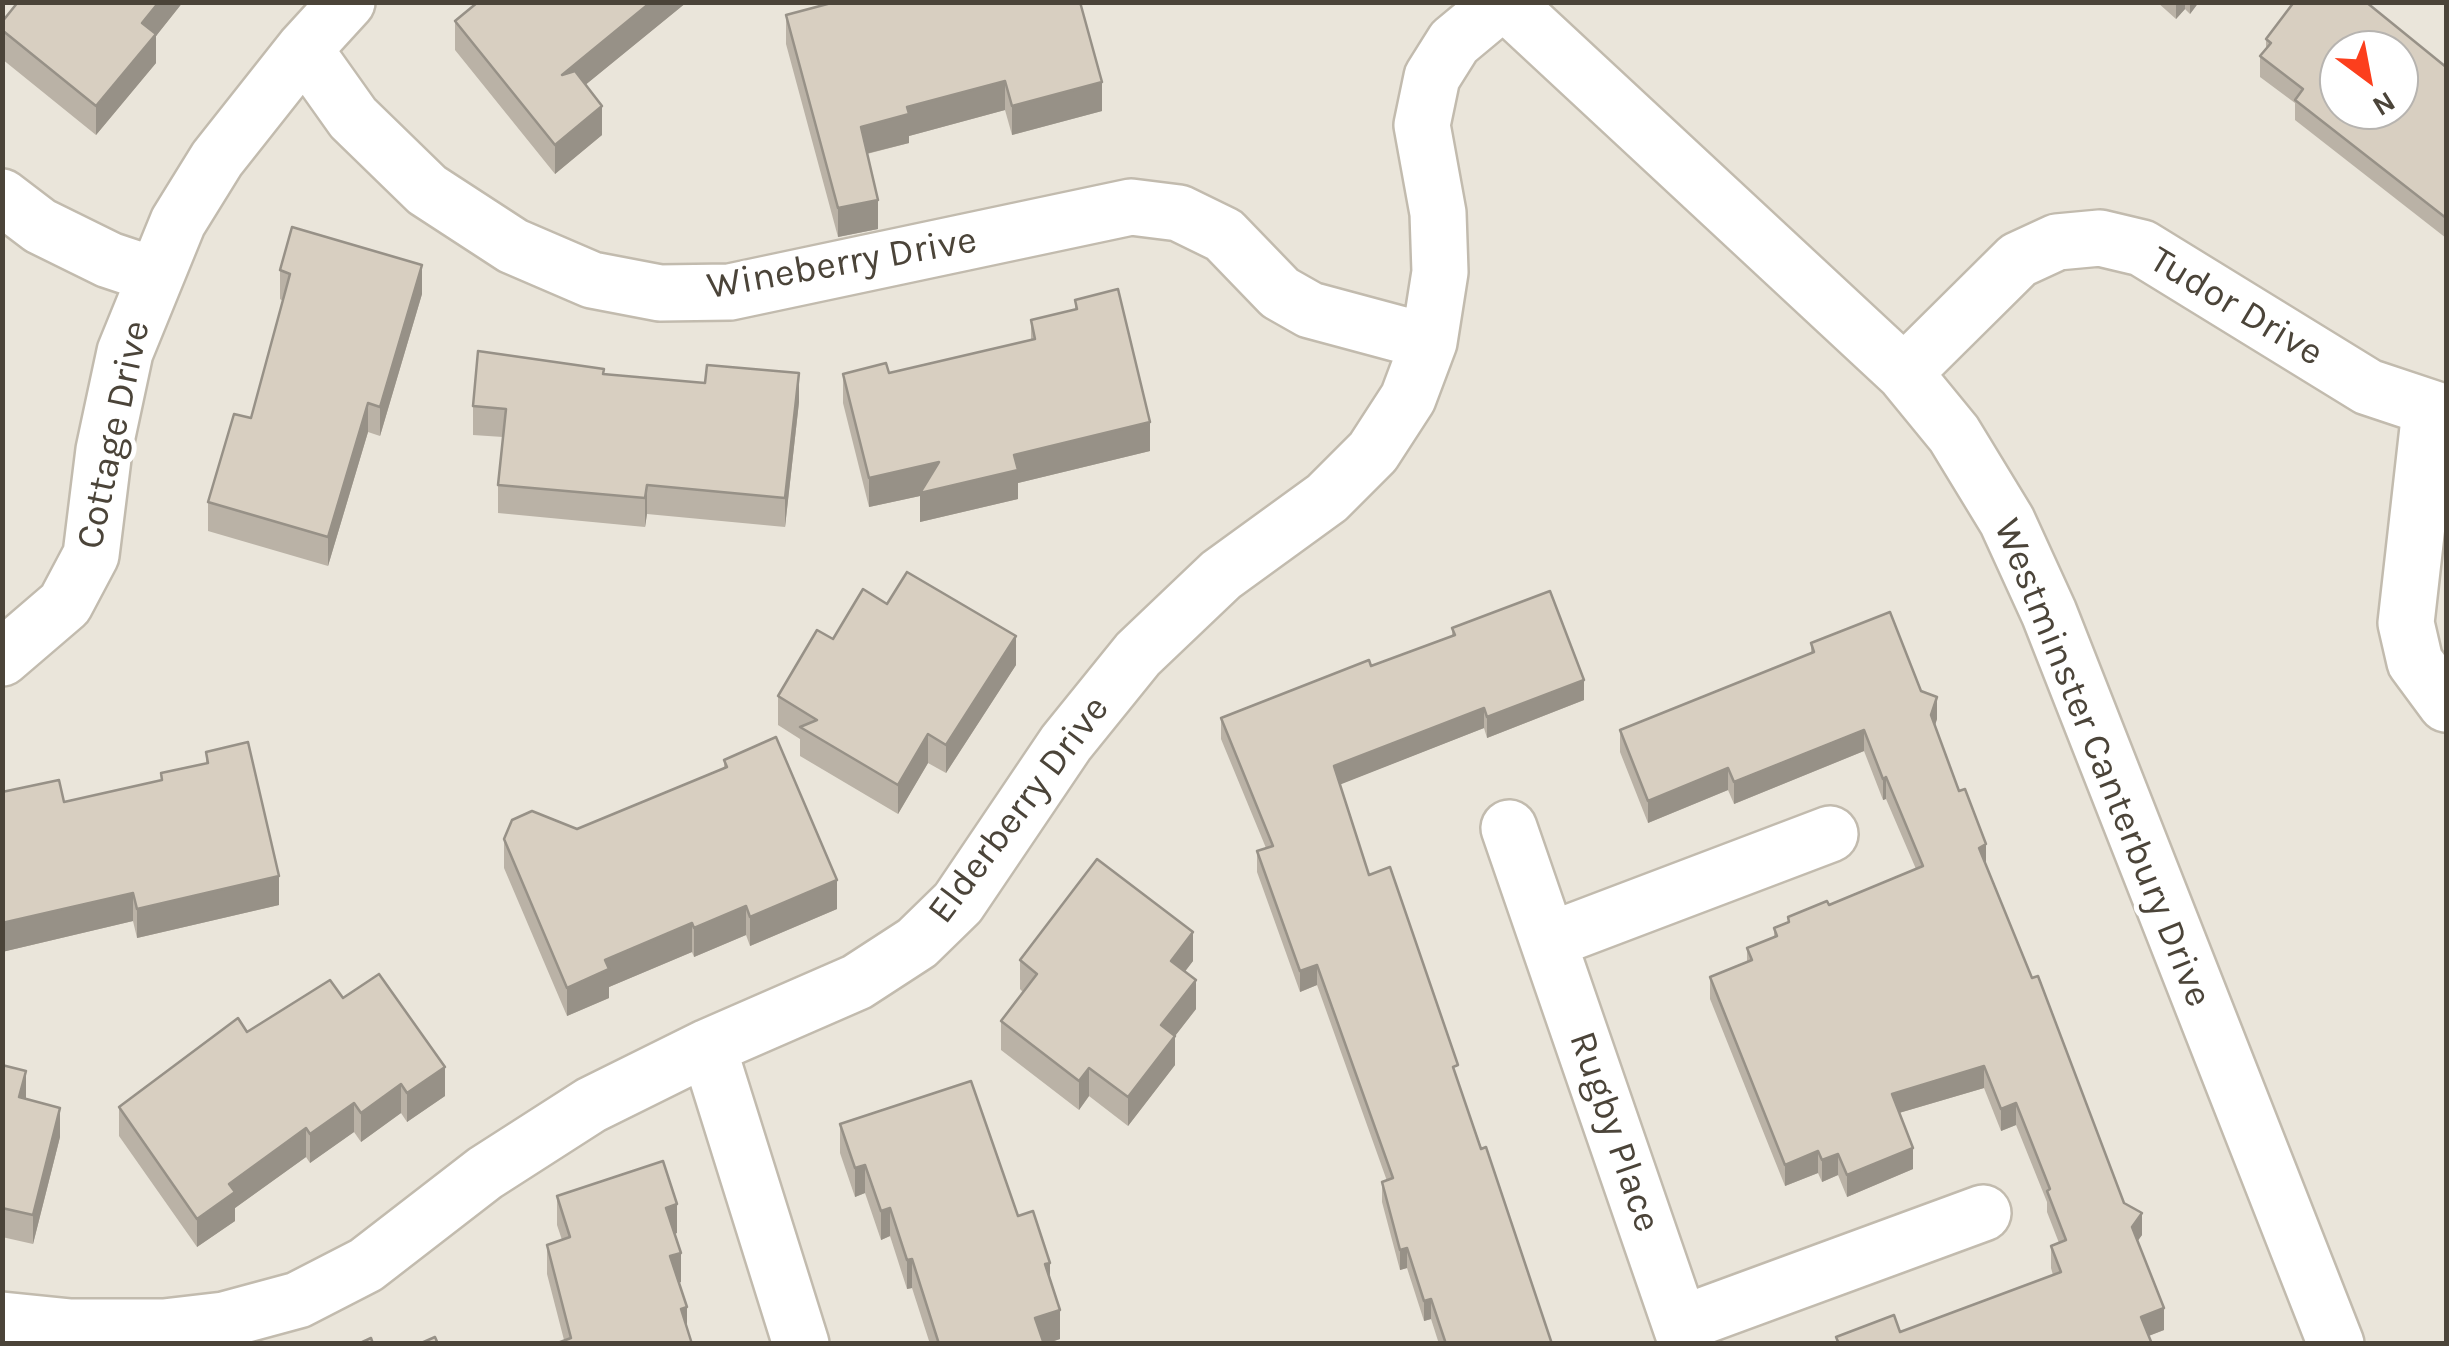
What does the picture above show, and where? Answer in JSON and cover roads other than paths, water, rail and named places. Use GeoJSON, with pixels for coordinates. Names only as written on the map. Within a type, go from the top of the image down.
{"type":"FeatureCollection","features":[{"type":"Feature","properties":{"kind":"street","name":"Cottage Drive"},"geometry":{"type":"LineString","coordinates":[[2,658],[65,604],[91,556],[104,450],[125,352],[178,222],[218,159],[304,48],[347,2]]}},
{"type":"Feature","properties":{"kind":"street","name":"Elderberry Drive"},"geometry":{"type":"LineString","coordinates":[[2,1320],[71,1328],[164,1328],[224,1320],[298,1300],[366,1265],[485,1173],[590,1105],[708,1047],[857,982],[917,943],[958,903],[1066,743],[1138,654],[1221,575],[1328,498],[1373,452],[1408,398],[1428,342],[1440,272],[1438,213],[1422,125],[1432,76],[1454,42],[1504,2]]}},
{"type":"Feature","properties":{"kind":"street","name":"Westminster Canterbury Drive"},"geometry":{"type":"LineString","coordinates":[[1504,2],[1904,372],[1954,434],[2007,520],[2049,613],[2336,1344]]}},
{"type":"Feature","properties":{"kind":"street","name":"Wineberry Drive"},"geometry":{"type":"LineString","coordinates":[[304,48],[353,118],[427,190],[512,246],[592,280],[660,292],[730,292],[1131,206],[1179,213],[1224,235],[1280,293],[1310,310],[1428,342]]}},
{"type":"Feature","properties":{"kind":"street"},"geometry":{"type":"LineString","coordinates":[[2,197],[40,226],[108,260],[154,274]]}},
{"type":"Feature","properties":{"kind":"street","name":"Tudor Drive"},"geometry":{"type":"LineString","coordinates":[[1904,372],[2018,260],[2057,242],[2100,238],[2142,248],[2368,387],[2438,411],[2406,623],[2415,662],[2446,704]]}},
{"type":"Feature","properties":{"kind":"street","name":"Rugby Place"},"geometry":{"type":"LineString","coordinates":[[1509,828],[1684,1334],[1983,1213]]}},
{"type":"Feature","properties":{"kind":"street"},"geometry":{"type":"LineString","coordinates":[[1548,941],[1830,834]]}},
{"type":"Feature","properties":{"kind":"street"},"geometry":{"type":"LineString","coordinates":[[708,1047],[801,1344]]}}]}
